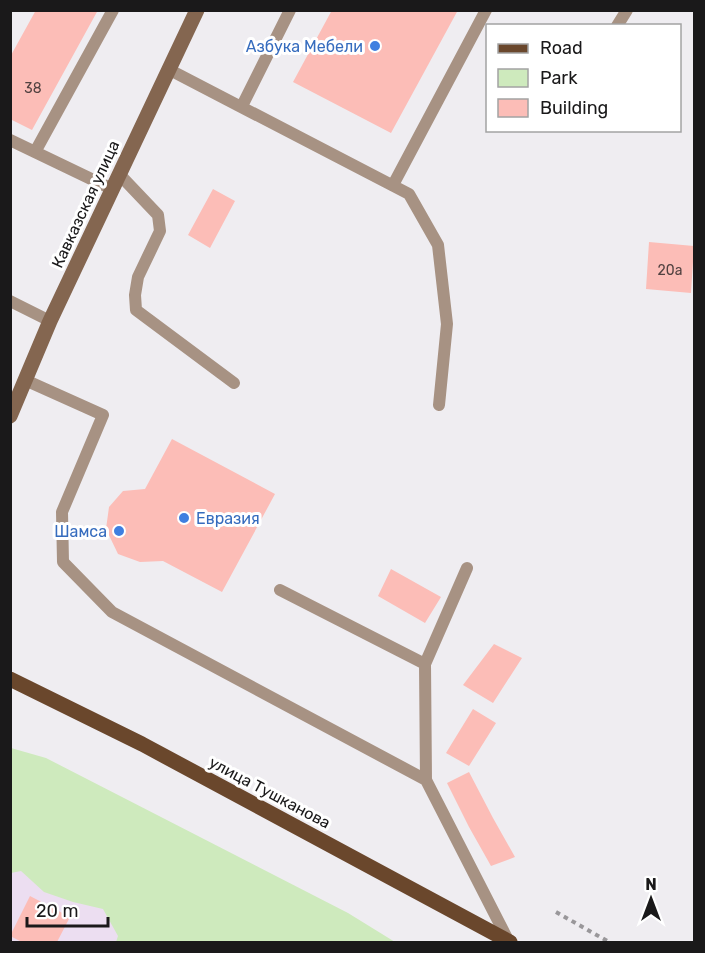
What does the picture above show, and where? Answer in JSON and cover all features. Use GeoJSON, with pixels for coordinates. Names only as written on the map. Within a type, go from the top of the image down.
{"type":"FeatureCollection","features":[{"type":"Feature","properties":{"kind":"main road","name":"улица Тушканова"},"geometry":{"type":"LineString","coordinates":[[10,679],[142,744],[510,942]]}},
{"type":"Feature","properties":{"kind":"street","name":"Кавказская улица"},"geometry":{"type":"LineString","coordinates":[[10,416],[50,321],[197,10]]}},
{"type":"Feature","properties":{"kind":"lane"},"geometry":{"type":"LineString","coordinates":[[35,152],[113,10]]}},
{"type":"Feature","properties":{"kind":"lane"},"geometry":{"type":"LineString","coordinates":[[242,106],[290,10]]}},
{"type":"Feature","properties":{"kind":"lane"},"geometry":{"type":"LineString","coordinates":[[393,185],[486,10]]}},
{"type":"Feature","properties":{"kind":"lane"},"geometry":{"type":"LineString","coordinates":[[618,24],[627,10]]}},
{"type":"Feature","properties":{"kind":"lane"},"geometry":{"type":"LineString","coordinates":[[168,69],[409,194],[438,245],[447,324],[439,405]]}},
{"type":"Feature","properties":{"kind":"lane"},"geometry":{"type":"LineString","coordinates":[[10,140],[112,189]]}},
{"type":"Feature","properties":{"kind":"lane"},"geometry":{"type":"LineString","coordinates":[[119,174],[158,215],[160,231],[138,277],[135,295],[136,310],[234,383]]}},
{"type":"Feature","properties":{"kind":"lane"},"geometry":{"type":"LineString","coordinates":[[10,301],[50,321]]}},
{"type":"Feature","properties":{"kind":"lane"},"geometry":{"type":"LineString","coordinates":[[25,380],[104,415],[62,512],[63,562],[112,612],[426,780]]}},
{"type":"Feature","properties":{"kind":"lane"},"geometry":{"type":"LineString","coordinates":[[467,568],[426,664],[426,780],[510,942]]}},
{"type":"Feature","properties":{"kind":"lane"},"geometry":{"type":"LineString","coordinates":[[280,590],[426,664]]}},
{"type":"Feature","properties":{"kind":"path"},"geometry":{"type":"LineString","coordinates":[[556,912],[609,942]]}},
{"type":"Feature","properties":{"kind":"shaded area"},"geometry":{"type":"Polygon","coordinates":[[[11,847],[170,942],[11,942],[11,847]]]}},
{"type":"Feature","properties":{"kind":"green space"},"geometry":{"type":"Polygon","coordinates":[[[11,748],[46,758],[348,913],[395,942],[116,942],[118,936],[103,909],[44,892],[21,871],[11,873],[11,748]]]}},
{"type":"Feature","properties":{"kind":"building"},"geometry":{"type":"Polygon","coordinates":[[[36,10],[98,10],[32,130],[10,119],[10,57],[36,10]]]}},
{"type":"Feature","properties":{"kind":"building","name":"Азбука Мебели"},"geometry":{"type":"Polygon","coordinates":[[[332,10],[458,10],[391,133],[293,82],[332,10]]]}},
{"type":"Feature","properties":{"kind":"building"},"geometry":{"type":"Polygon","coordinates":[[[213,189],[235,201],[210,248],[188,235],[213,189]]]}},
{"type":"Feature","properties":{"kind":"building"},"geometry":{"type":"Polygon","coordinates":[[[649,242],[694,246],[691,293],[646,289],[649,242]]]}},
{"type":"Feature","properties":{"kind":"building","name":"Евразия"},"geometry":{"type":"Polygon","coordinates":[[[172,439],[275,494],[222,592],[163,561],[140,562],[118,554],[106,529],[109,507],[123,491],[145,489],[172,439]]]}},
{"type":"Feature","properties":{"kind":"building"},"geometry":{"type":"Polygon","coordinates":[[[391,569],[441,597],[425,623],[378,596],[391,569]]]}},
{"type":"Feature","properties":{"kind":"building"},"geometry":{"type":"Polygon","coordinates":[[[494,644],[522,658],[493,703],[463,685],[494,644]]]}},
{"type":"Feature","properties":{"kind":"building"},"geometry":{"type":"Polygon","coordinates":[[[473,709],[496,723],[469,766],[446,753],[473,709]]]}},
{"type":"Feature","properties":{"kind":"building"},"geometry":{"type":"Polygon","coordinates":[[[469,772],[515,857],[491,866],[469,827],[447,783],[469,772]]]}},
{"type":"Feature","properties":{"kind":"building"},"geometry":{"type":"Polygon","coordinates":[[[30,896],[70,917],[57,942],[22,942],[10,936],[30,896]]]}},
{"type":"Feature","properties":{"kind":"place","name":"Азбука Мебели"},"geometry":{"type":"Point","coordinates":[375,46]}},
{"type":"Feature","properties":{"kind":"place","name":"Евразия"},"geometry":{"type":"Point","coordinates":[184,518]}},
{"type":"Feature","properties":{"kind":"place","name":"Шамса"},"geometry":{"type":"Point","coordinates":[119,531]}}]}
